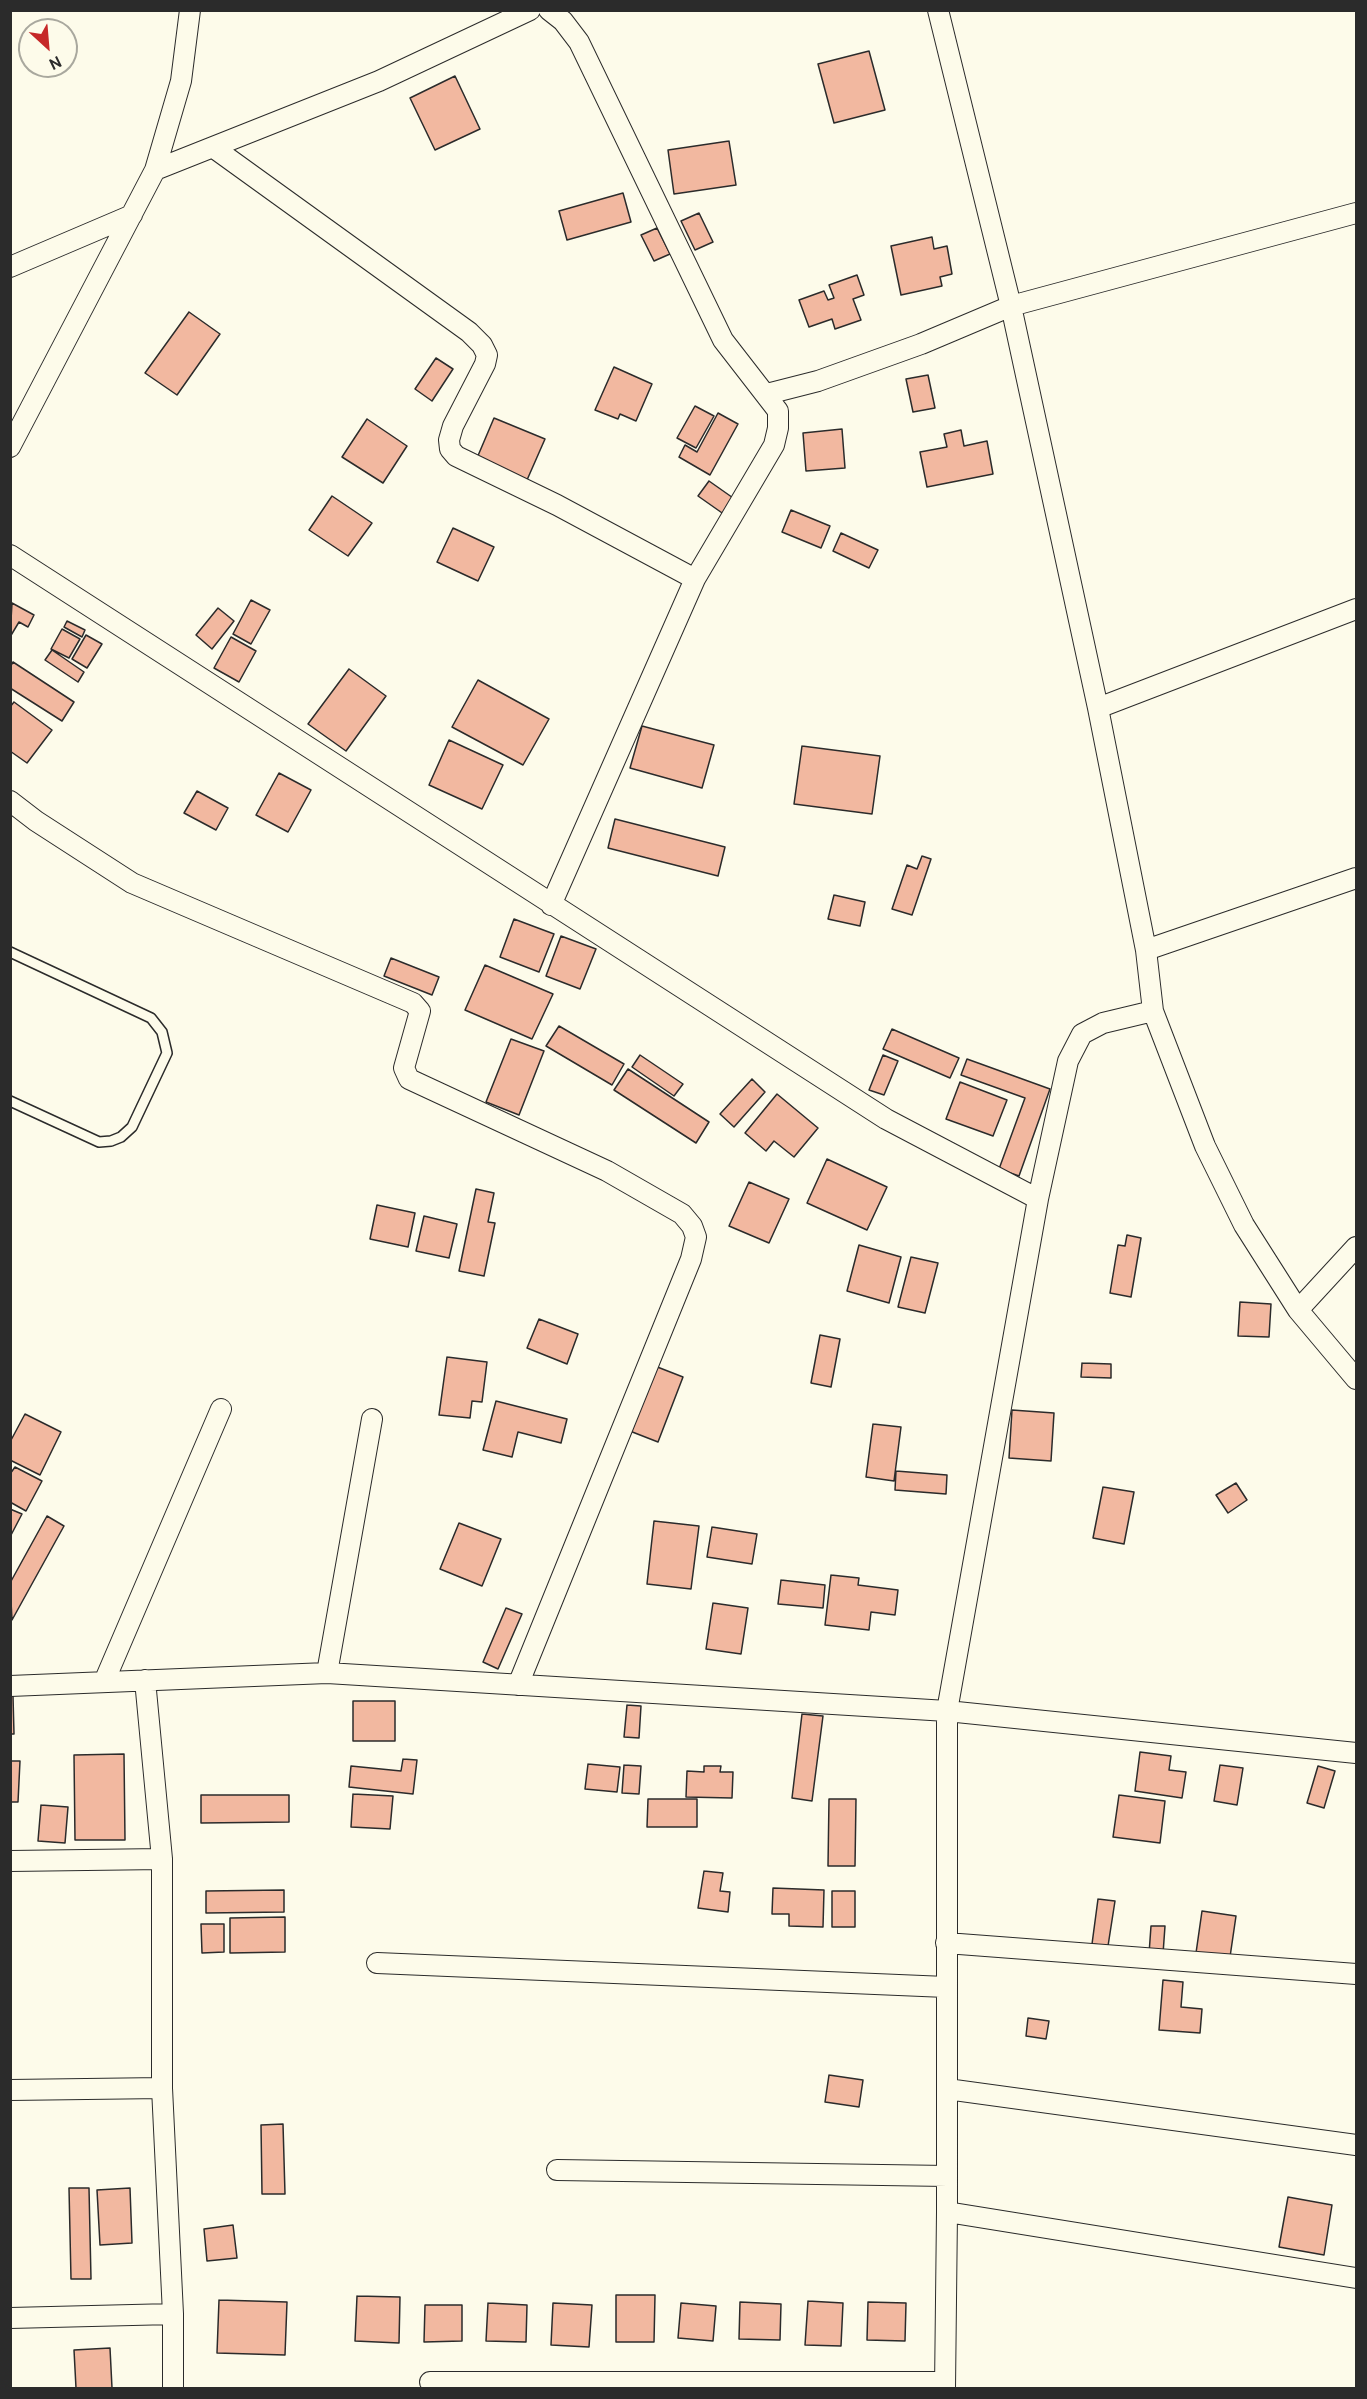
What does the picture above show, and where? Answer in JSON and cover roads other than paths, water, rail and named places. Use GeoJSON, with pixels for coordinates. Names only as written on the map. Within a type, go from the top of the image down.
{"type":"FeatureCollection","features":[{"type":"Feature","properties":{"kind":"street"},"geometry":{"type":"LineString","coordinates":[[10,447],[155,170],[182,81],[190,10]]}},
{"type":"Feature","properties":{"kind":"street"},"geometry":{"type":"LineString","coordinates":[[155,170],[379,81],[530,10]]}},
{"type":"Feature","properties":{"kind":"street"},"geometry":{"type":"LineString","coordinates":[[549,10],[563,21],[579,42],[723,340],[778,411],[778,428],[774,446],[695,579],[551,904]]}},
{"type":"Feature","properties":{"kind":"street"},"geometry":{"type":"LineString","coordinates":[[938,10],[1011,306],[1098,708],[1146,950],[1153,1011],[1210,1156],[1244,1225],[1298,1310],[1356,1379]]}},
{"type":"Feature","properties":{"kind":"street"},"geometry":{"type":"LineString","coordinates":[[214,148],[469,332],[482,345],[487,355],[485,364],[453,426],[449,440],[450,449],[456,456],[557,505],[695,579]]}},
{"type":"Feature","properties":{"kind":"street"},"geometry":{"type":"LineString","coordinates":[[766,394],[818,381],[921,344],[1011,306],[1356,213]]}},
{"type":"Feature","properties":{"kind":"street"},"geometry":{"type":"LineString","coordinates":[[10,267],[132,215]]}},
{"type":"Feature","properties":{"kind":"street"},"geometry":{"type":"LineString","coordinates":[[10,555],[886,1119],[1038,1199]]}},
{"type":"Feature","properties":{"kind":"street"},"geometry":{"type":"LineString","coordinates":[[1098,708],[1356,609]]}},
{"type":"Feature","properties":{"kind":"street"},"geometry":{"type":"LineString","coordinates":[[10,801],[132,883],[413,1003],[420,1011],[404,1068],[409,1079],[608,1171],[682,1214],[692,1226],[696,1237],[692,1259],[518,1684]]}},
{"type":"Feature","properties":{"kind":"street"},"geometry":{"type":"LineString","coordinates":[[1146,950],[1356,879]]}},
{"type":"Feature","properties":{"kind":"street"},"geometry":{"type":"LineString","coordinates":[[430,2382],[945,2385],[947,1711],[1038,1199],[1068,1061],[1082,1034],[1103,1023],[1153,1011]]}},
{"type":"Feature","properties":{"kind":"street"},"geometry":{"type":"LineString","coordinates":[[1298,1310],[1356,1247]]}},
{"type":"Feature","properties":{"kind":"street"},"geometry":{"type":"LineString","coordinates":[[104,1682],[221,1409]]}},
{"type":"Feature","properties":{"kind":"street"},"geometry":{"type":"LineString","coordinates":[[327,1673],[372,1419]]}},
{"type":"Feature","properties":{"kind":"street"},"geometry":{"type":"LineString","coordinates":[[10,1686],[327,1673],[947,1711],[1356,1753]]}},
{"type":"Feature","properties":{"kind":"street"},"geometry":{"type":"LineString","coordinates":[[144,1680],[162,1859],[162,2088],[173,2314],[173,2388]]}},
{"type":"Feature","properties":{"kind":"street"},"geometry":{"type":"LineString","coordinates":[[10,1861],[162,1859]]}},
{"type":"Feature","properties":{"kind":"street"},"geometry":{"type":"LineString","coordinates":[[946,1943],[1356,1974]]}},
{"type":"Feature","properties":{"kind":"street"},"geometry":{"type":"LineString","coordinates":[[377,1963],[946,1987]]}},
{"type":"Feature","properties":{"kind":"street"},"geometry":{"type":"LineString","coordinates":[[10,2090],[162,2088]]}},
{"type":"Feature","properties":{"kind":"street"},"geometry":{"type":"LineString","coordinates":[[947,2089],[1356,2145]]}},
{"type":"Feature","properties":{"kind":"street"},"geometry":{"type":"LineString","coordinates":[[557,2170],[947,2176]]}},
{"type":"Feature","properties":{"kind":"street"},"geometry":{"type":"LineString","coordinates":[[947,2212],[1356,2278]]}},
{"type":"Feature","properties":{"kind":"street"},"geometry":{"type":"LineString","coordinates":[[10,2318],[173,2314]]}},
{"type":"Feature","properties":{"kind":"lane"},"geometry":{"type":"LineString","coordinates":[[10,1101],[99,1142],[111,1141],[121,1137],[132,1127],[167,1053],[162,1032],[151,1018],[11,955]]}}]}
